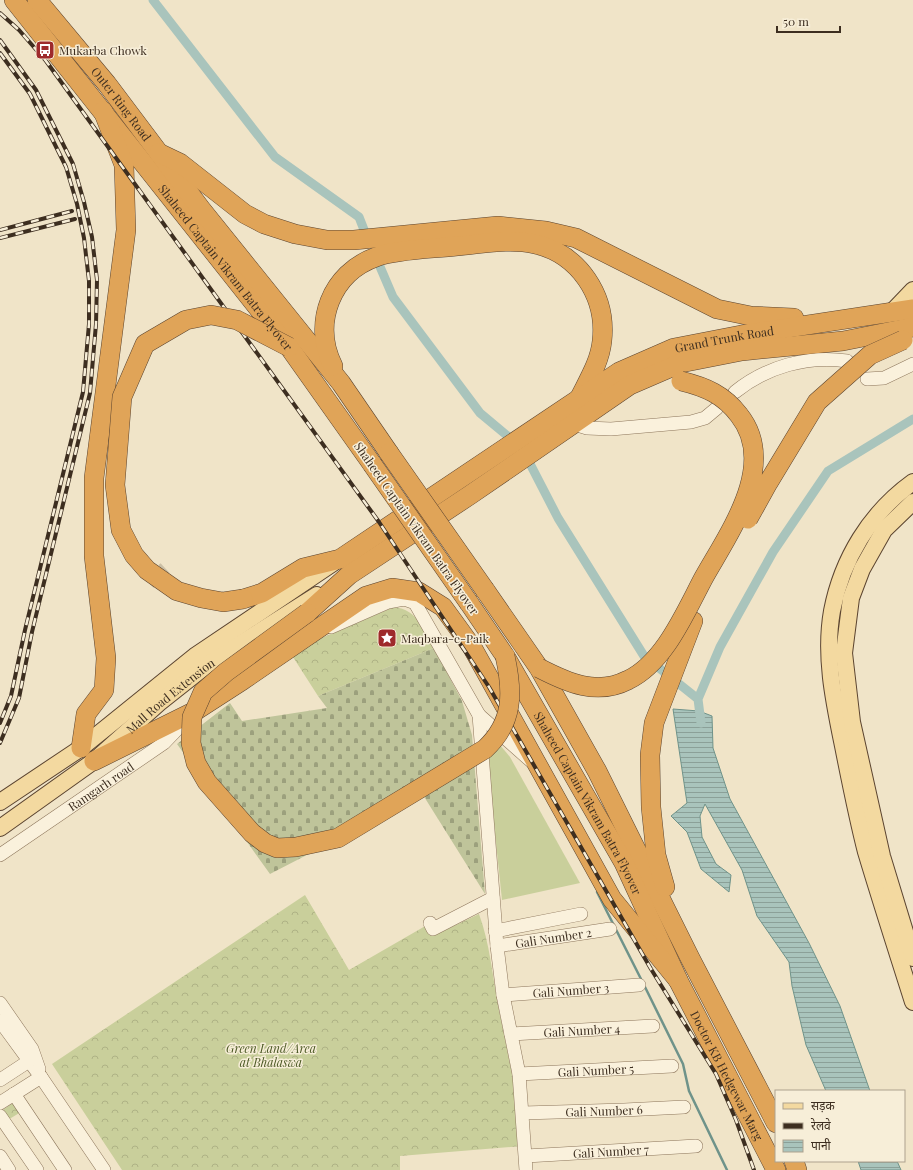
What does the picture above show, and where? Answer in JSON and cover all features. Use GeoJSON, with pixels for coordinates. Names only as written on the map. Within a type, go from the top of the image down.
{"type":"FeatureCollection","features":[{"type":"Feature","properties":{"kind":"highway","name":"Outer Ring Road"},"geometry":{"type":"LineString","coordinates":[[14,0],[62,63],[103,111]]}},
{"type":"Feature","properties":{"kind":"highway","name":"Outer Ring Road"},"geometry":{"type":"LineString","coordinates":[[37,0],[107,84],[159,153]]}},
{"type":"Feature","properties":{"kind":"highway","name":"Shaheed Captain Vikram Batra Flyover"},"geometry":{"type":"LineString","coordinates":[[103,111],[341,383],[539,668],[597,771],[678,980]]}},
{"type":"Feature","properties":{"kind":"highway"},"geometry":{"type":"LineString","coordinates":[[81,748],[86,714],[104,690],[106,658],[94,556],[94,478],[126,230],[124,165],[103,111]]}},
{"type":"Feature","properties":{"kind":"highway","name":"Shaheed Captain Vikram Batra Flyover"},"geometry":{"type":"LineString","coordinates":[[159,153],[194,214],[372,464],[505,656],[630,857],[690,958]]}},
{"type":"Feature","properties":{"kind":"highway"},"geometry":{"type":"LineString","coordinates":[[159,153],[180,163],[245,214],[264,224],[295,234],[327,240],[446,239],[515,242],[534,244],[561,254],[575,265],[587,278],[600,306],[603,318],[602,342],[598,359],[577,401]]}},
{"type":"Feature","properties":{"kind":"highway"},"geometry":{"type":"LineString","coordinates":[[341,383],[328,354],[324,333],[328,305],[342,280],[364,262],[377,257],[498,226],[546,231],[576,238],[717,309],[751,316],[842,320]]}},
{"type":"Feature","properties":{"kind":"highway","name":"Grand Trunk Road"},"geometry":{"type":"LineString","coordinates":[[563,424],[577,401],[619,372],[674,348],[740,335],[913,310]]}},
{"type":"Feature","properties":{"kind":"highway"},"geometry":{"type":"LineString","coordinates":[[289,347],[237,320],[211,316],[186,320],[145,344],[122,397],[115,485],[121,530],[134,555],[147,570],[177,591],[201,598],[223,602],[243,600],[262,593],[303,568],[340,559],[458,479],[563,424]]}},
{"type":"Feature","properties":{"kind":"highway"},"geometry":{"type":"LineString","coordinates":[[690,958],[672,912],[656,855],[651,807],[650,755],[654,723],[693,621],[767,483],[817,402],[870,355],[910,334]]}},
{"type":"Feature","properties":{"kind":"highway","name":"Grand Trunk Road"},"geometry":{"type":"LineString","coordinates":[[563,424],[630,385],[681,363],[742,351],[910,334]]}},
{"type":"Feature","properties":{"kind":"highway"},"geometry":{"type":"LineString","coordinates":[[539,668],[574,684],[588,687],[615,685],[640,674],[659,654],[681,619],[741,511],[752,477],[754,465],[751,438],[743,420],[732,406],[717,394],[700,385],[681,381],[641,381]]}},
{"type":"Feature","properties":{"kind":"highway"},"geometry":{"type":"LineString","coordinates":[[505,656],[510,684],[509,710],[499,733],[485,749],[338,838],[296,847],[277,848],[265,843],[252,833],[207,782],[196,763],[191,743],[192,717],[203,692],[226,672],[307,613],[349,575],[470,495],[563,424]]}},
{"type":"Feature","properties":{"kind":"highway"},"geometry":{"type":"LineString","coordinates":[[94,761],[195,711],[243,680],[335,615],[374,592],[402,588],[428,596],[449,613],[472,647],[612,899],[678,980]]}},
{"type":"Feature","properties":{"kind":"highway","name":"Doctor KB Hedgewar Marg"},"geometry":{"type":"LineString","coordinates":[[690,958],[775,1121]]}},
{"type":"Feature","properties":{"kind":"highway","name":"Doctor KB Hedgewar Marg"},"geometry":{"type":"LineString","coordinates":[[678,980],[776,1170]]}},
{"type":"Feature","properties":{"kind":"main road"},"geometry":{"type":"LineString","coordinates":[[891,313],[913,290]]}},
{"type":"Feature","properties":{"kind":"main road"},"geometry":{"type":"LineString","coordinates":[[913,482],[894,496],[860,537],[841,575],[832,612],[829,656],[833,698],[849,778],[866,851],[913,1002]]}},
{"type":"Feature","properties":{"kind":"main road"},"geometry":{"type":"LineString","coordinates":[[913,502],[884,530],[862,569],[851,598],[844,653],[852,722],[882,856],[913,958]]}},
{"type":"Feature","properties":{"kind":"main road","name":"Mall Road Extension"},"geometry":{"type":"LineString","coordinates":[[1,801],[81,748],[195,656],[340,559]]}},
{"type":"Feature","properties":{"kind":"main road","name":"Mall Road Extension"},"geometry":{"type":"LineString","coordinates":[[0,828],[94,761],[159,703],[206,665],[349,575]]}},
{"type":"Feature","properties":{"kind":"street"},"geometry":{"type":"LineString","coordinates":[[735,392],[748,382],[766,372],[782,367],[808,361],[831,359],[847,361]]}},
{"type":"Feature","properties":{"kind":"street"},"geometry":{"type":"LineString","coordinates":[[867,379],[884,378],[913,364]]}},
{"type":"Feature","properties":{"kind":"street"},"geometry":{"type":"LineString","coordinates":[[563,424],[587,428],[611,429],[691,422],[705,418],[717,408]]}},
{"type":"Feature","properties":{"kind":"street"},"geometry":{"type":"LineString","coordinates":[[295,643],[388,602],[404,599],[415,603],[479,715],[541,770]]}},
{"type":"Feature","properties":{"kind":"street","name":"Ramgarh road"},"geometry":{"type":"LineString","coordinates":[[0,855],[164,743],[195,711]]}},
{"type":"Feature","properties":{"kind":"street"},"geometry":{"type":"LineString","coordinates":[[479,715],[495,931],[503,995],[519,1074],[526,1170]]}},
{"type":"Feature","properties":{"kind":"street"},"geometry":{"type":"LineString","coordinates":[[430,923],[433,929],[493,898]]}},
{"type":"Feature","properties":{"kind":"street"},"geometry":{"type":"LineString","coordinates":[[495,931],[581,914]]}},
{"type":"Feature","properties":{"kind":"street","name":"Gali Number 2"},"geometry":{"type":"LineString","coordinates":[[497,946],[610,930]]}},
{"type":"Feature","properties":{"kind":"street","name":"Gali Number 3"},"geometry":{"type":"LineString","coordinates":[[503,995],[639,985]]}},
{"type":"Feature","properties":{"kind":"street"},"geometry":{"type":"LineString","coordinates":[[0,1003],[4,1023],[104,1170]]}},
{"type":"Feature","properties":{"kind":"street"},"geometry":{"type":"LineString","coordinates":[[4,1023],[32,1048],[41,1077]]}},
{"type":"Feature","properties":{"kind":"street","name":"Gali Number 4"},"geometry":{"type":"LineString","coordinates":[[512,1034],[653,1026]]}},
{"type":"Feature","properties":{"kind":"street"},"geometry":{"type":"LineString","coordinates":[[0,1080],[29,1061]]}},
{"type":"Feature","properties":{"kind":"street","name":"Gali Number 5"},"geometry":{"type":"LineString","coordinates":[[519,1074],[672,1066]]}},
{"type":"Feature","properties":{"kind":"street"},"geometry":{"type":"LineString","coordinates":[[0,1103],[41,1077]]}},
{"type":"Feature","properties":{"kind":"street"},"geometry":{"type":"LineString","coordinates":[[14,1094],[65,1170]]}},
{"type":"Feature","properties":{"kind":"street","name":"Gali Number 6"},"geometry":{"type":"LineString","coordinates":[[523,1113],[684,1107]]}},
{"type":"Feature","properties":{"kind":"street"},"geometry":{"type":"LineString","coordinates":[[0,1116],[37,1170]]}},
{"type":"Feature","properties":{"kind":"street","name":"Gali Number 7"},"geometry":{"type":"LineString","coordinates":[[526,1156],[696,1146]]}},
{"type":"Feature","properties":{"kind":"street"},"geometry":{"type":"LineString","coordinates":[[0,1156],[9,1170]]}},
{"type":"Feature","properties":{"kind":"green space"},"geometry":{"type":"Polygon","coordinates":[[[394,607],[409,612],[414,616],[423,627],[434,648],[318,696],[293,657],[319,639],[394,607]]]}},
{"type":"Feature","properties":{"kind":"green space"},"geometry":{"type":"Polygon","coordinates":[[[434,648],[462,701],[472,735],[485,894],[423,795],[270,874],[177,744],[230,703],[242,721],[327,708],[318,696],[434,648]]]}},
{"type":"Feature","properties":{"kind":"green space"},"geometry":{"type":"Polygon","coordinates":[[[500,745],[510,757],[580,883],[502,900],[487,758],[500,745]]]}},
{"type":"Feature","properties":{"kind":"green space","name":"Green Land/Area at Bhalaswa"},"geometry":{"type":"Polygon","coordinates":[[[305,895],[349,970],[427,925],[437,934],[479,914],[488,948],[512,1075],[522,1146],[400,1156],[400,1170],[122,1170],[52,1064],[305,895]]]}},
{"type":"Feature","properties":{"kind":"green space"},"geometry":{"type":"Polygon","coordinates":[[[14,1102],[21,1112],[6,1121],[0,1112],[14,1102]]]}},
{"type":"Feature","properties":{"kind":"water"},"geometry":{"type":"Polygon","coordinates":[[[673,709],[699,711],[712,716],[713,748],[730,799],[809,943],[840,1006],[870,1090],[826,1090],[806,1045],[792,986],[789,962],[757,916],[742,870],[705,804],[700,816],[702,837],[716,864],[731,875],[729,892],[701,869],[687,832],[671,816],[687,803],[673,709]]]}},
{"type":"Feature","properties":{"kind":"water"},"geometry":{"type":"Polygon","coordinates":[[[858,1162],[897,1162],[901,1170],[861,1170],[858,1162]]]}},
{"type":"Feature","properties":{"kind":"waterway"},"geometry":{"type":"LineString","coordinates":[[153,0],[275,157],[359,217],[368,240]]}},
{"type":"Feature","properties":{"kind":"waterway"},"geometry":{"type":"LineString","coordinates":[[375,255],[393,297],[480,413],[516,443]]}},
{"type":"Feature","properties":{"kind":"waterway"},"geometry":{"type":"LineString","coordinates":[[698,699],[720,647],[773,552],[828,471],[913,419]]}},
{"type":"Feature","properties":{"kind":"waterway"},"geometry":{"type":"LineString","coordinates":[[525,454],[558,518],[644,656],[698,699],[701,723]]}},
{"type":"Feature","properties":{"kind":"waterway"},"geometry":{"type":"LineString","coordinates":[[597,892],[642,981]]}},
{"type":"Feature","properties":{"kind":"waterway"},"geometry":{"type":"LineString","coordinates":[[644,985],[683,1064],[689,1091],[727,1170]]}},
{"type":"Feature","properties":{"kind":"tunnel"},"geometry":{"type":"LineString","coordinates":[[149,583],[165,568]]}},
{"type":"Feature","properties":{"kind":"railway"},"geometry":{"type":"LineString","coordinates":[[0,13],[19,30],[46,61],[379,522],[489,687],[651,969],[716,1074],[736,1120],[754,1170]]}},
{"type":"Feature","properties":{"kind":"railway"},"geometry":{"type":"LineString","coordinates":[[0,40],[36,90],[73,164],[92,237],[97,280],[96,324],[90,393],[32,632],[19,698],[0,743]]}},
{"type":"Feature","properties":{"kind":"railway"},"geometry":{"type":"LineString","coordinates":[[0,53],[30,94],[66,167],[77,204],[84,238],[89,281],[89,324],[83,392],[25,630],[11,696],[0,723]]}},
{"type":"Feature","properties":{"kind":"railway"},"geometry":{"type":"LineString","coordinates":[[0,230],[72,211]]}},
{"type":"Feature","properties":{"kind":"railway"},"geometry":{"type":"LineString","coordinates":[[0,238],[75,219]]}},
{"type":"Feature","properties":{"kind":"place","name":"Mukarba Chowk"},"geometry":{"type":"Point","coordinates":[45,50]}},
{"type":"Feature","properties":{"kind":"place","name":"Maqbara-e-Paik"},"geometry":{"type":"Point","coordinates":[387,638]}}]}
